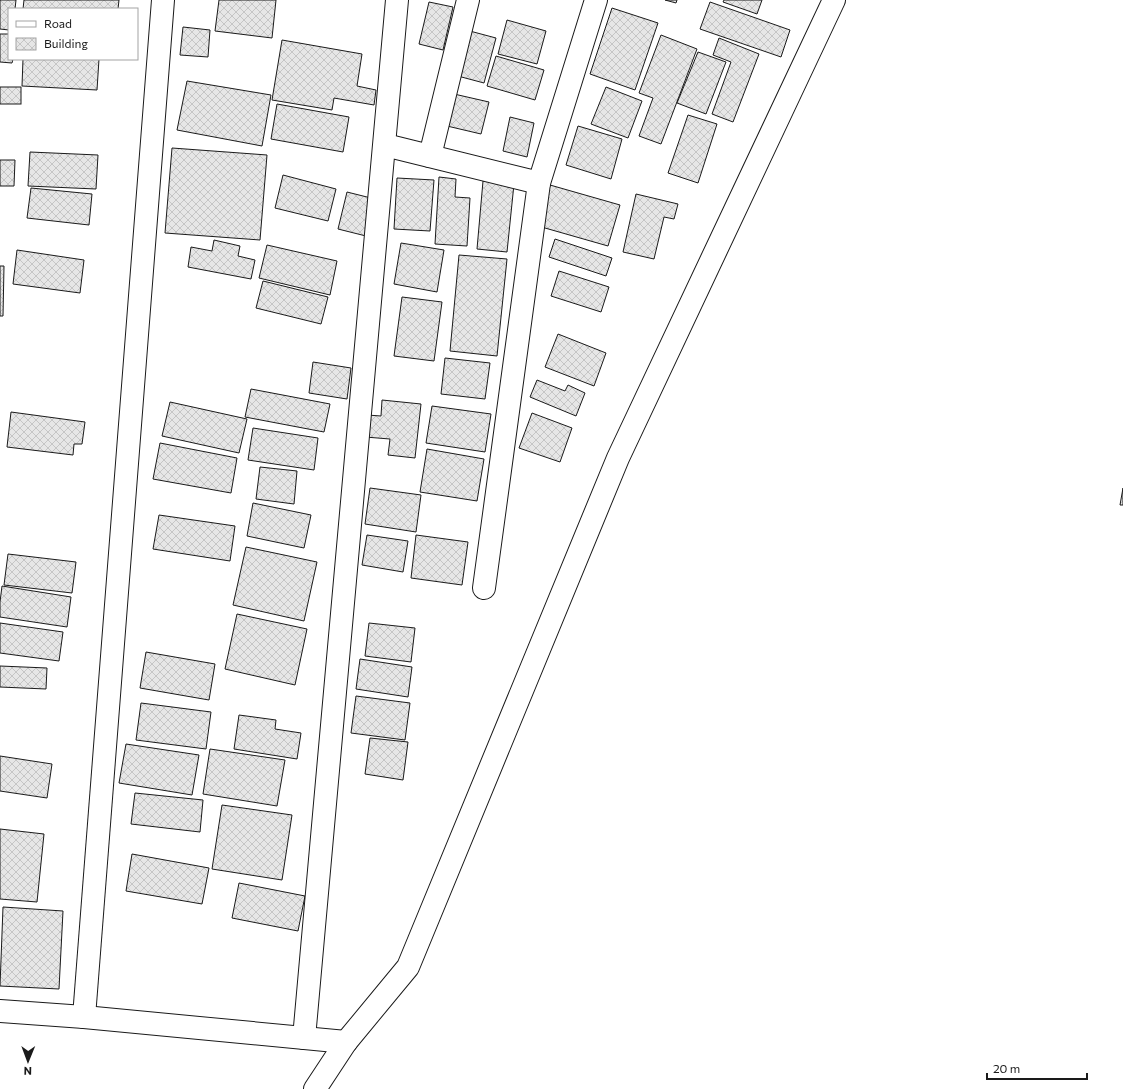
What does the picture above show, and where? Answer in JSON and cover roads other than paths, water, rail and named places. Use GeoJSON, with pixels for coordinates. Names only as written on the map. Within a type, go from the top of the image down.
{"type":"FeatureCollection","features":[{"type":"Feature","properties":{"kind":"street"},"geometry":{"type":"LineString","coordinates":[[84,1017],[163,0]]}},
{"type":"Feature","properties":{"kind":"street"},"geometry":{"type":"LineString","coordinates":[[304,1038],[397,0]]}},
{"type":"Feature","properties":{"kind":"street"},"geometry":{"type":"LineString","coordinates":[[430,156],[468,0]]}},
{"type":"Feature","properties":{"kind":"street"},"geometry":{"type":"LineString","coordinates":[[484,588],[539,183],[596,0]]}},
{"type":"Feature","properties":{"kind":"street"},"geometry":{"type":"LineString","coordinates":[[315,1089],[346,1042],[408,967],[618,458],[834,0]]}},
{"type":"Feature","properties":{"kind":"street"},"geometry":{"type":"LineString","coordinates":[[385,145],[539,183]]}},
{"type":"Feature","properties":{"kind":"street"},"geometry":{"type":"LineString","coordinates":[[0,1011],[84,1017],[346,1042]]}}]}
